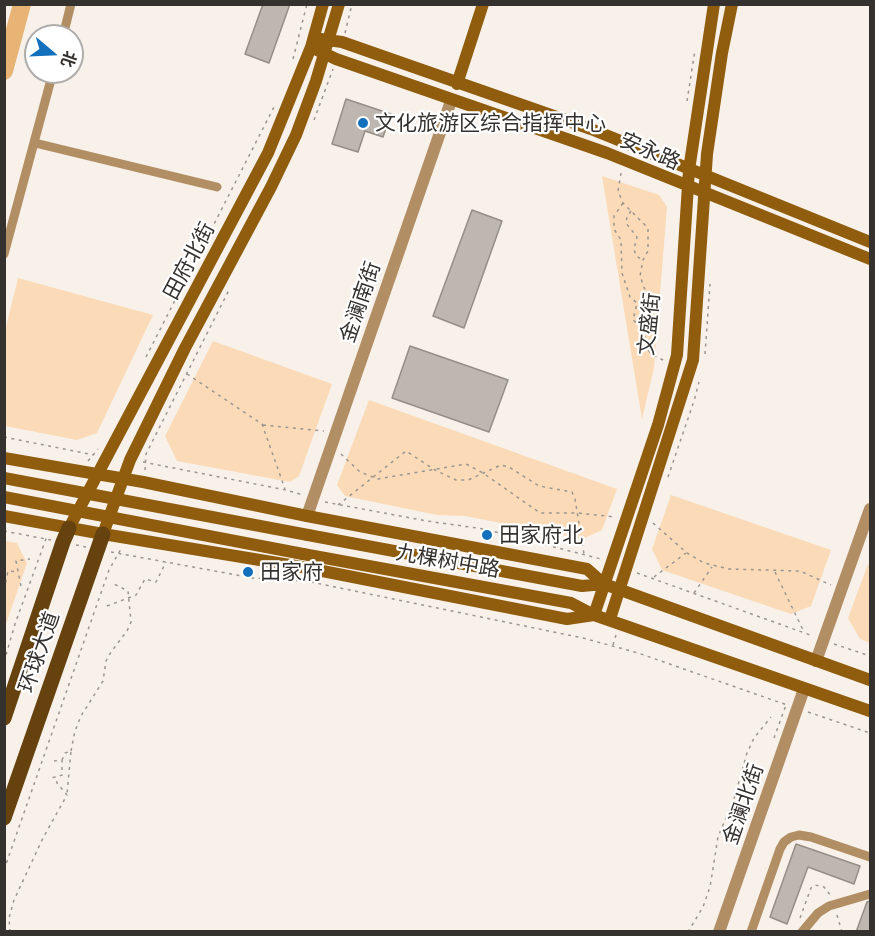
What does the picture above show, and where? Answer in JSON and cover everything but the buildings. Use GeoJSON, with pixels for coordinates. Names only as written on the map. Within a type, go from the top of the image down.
{"type":"FeatureCollection","features":[{"type":"Feature","properties":{"kind":"main road","name":"田府北街"},"geometry":{"type":"LineString","coordinates":[[66,535],[256,178],[280,128],[312,43],[323,4]]}},
{"type":"Feature","properties":{"kind":"main road","name":"田府北街"},"geometry":{"type":"LineString","coordinates":[[100,542],[123,478],[185,348],[284,161],[307,108],[330,40],[339,4]]}},
{"type":"Feature","properties":{"kind":"main road"},"geometry":{"type":"LineString","coordinates":[[457,84],[483,4]]}},
{"type":"Feature","properties":{"kind":"main road","name":"文盛街"},"geometry":{"type":"LineString","coordinates":[[594,615],[658,425],[677,355],[689,170],[714,4]]}},
{"type":"Feature","properties":{"kind":"main road"},"geometry":{"type":"LineString","coordinates":[[610,619],[693,360],[705,176],[722,53],[732,4]]}},
{"type":"Feature","properties":{"kind":"main road","name":"安永路"},"geometry":{"type":"LineString","coordinates":[[312,43],[330,40],[591,129],[870,242]]}},
{"type":"Feature","properties":{"kind":"main road","name":"安永路"},"geometry":{"type":"LineString","coordinates":[[312,43],[336,59],[451,101],[606,153],[688,188],[870,259]]}},
{"type":"Feature","properties":{"kind":"main road"},"geometry":{"type":"LineString","coordinates":[[4,458],[123,478],[307,516],[586,569],[604,584]]}},
{"type":"Feature","properties":{"kind":"main road","name":"九棵树中路"},"geometry":{"type":"LineString","coordinates":[[4,478],[582,586],[604,584],[870,680]]}},
{"type":"Feature","properties":{"kind":"main road","name":"九棵树中路"},"geometry":{"type":"LineString","coordinates":[[4,497],[571,603],[594,615],[870,711]]}},
{"type":"Feature","properties":{"kind":"main road"},"geometry":{"type":"LineString","coordinates":[[4,516],[52,524],[66,535],[100,542],[129,538],[312,568],[567,619],[594,615]]}},
{"type":"Feature","properties":{"kind":"main road","name":"环球大道"},"geometry":{"type":"LineString","coordinates":[[4,718],[66,535]]}},
{"type":"Feature","properties":{"kind":"main road","name":"环球大道"},"geometry":{"type":"LineString","coordinates":[[4,818],[100,542]]}},
{"type":"Feature","properties":{"kind":"street"},"geometry":{"type":"LineString","coordinates":[[66,24],[71,4]]}},
{"type":"Feature","properties":{"kind":"street"},"geometry":{"type":"LineString","coordinates":[[4,254],[50,84]]}},
{"type":"Feature","properties":{"kind":"street","name":"金澜南街"},"geometry":{"type":"LineString","coordinates":[[307,516],[451,101]]}},
{"type":"Feature","properties":{"kind":"street"},"geometry":{"type":"LineString","coordinates":[[35,143],[217,187]]}},
{"type":"Feature","properties":{"kind":"street"},"geometry":{"type":"LineString","coordinates":[[816,661],[870,509]]}},
{"type":"Feature","properties":{"kind":"street","name":"金澜北街"},"geometry":{"type":"LineString","coordinates":[[719,932],[804,688]]}},
{"type":"Feature","properties":{"kind":"street"},"geometry":{"type":"LineString","coordinates":[[751,932],[780,849],[791,837],[811,837],[870,857]]}},
{"type":"Feature","properties":{"kind":"street"},"geometry":{"type":"LineString","coordinates":[[802,932],[818,913],[834,904],[870,894]]}},
{"type":"Feature","properties":{"kind":"path"},"geometry":{"type":"LineString","coordinates":[[293,60],[307,4]]}},
{"type":"Feature","properties":{"kind":"path"},"geometry":{"type":"LineString","coordinates":[[687,108],[695,50]]}},
{"type":"Feature","properties":{"kind":"path","name":"田府北街"},"geometry":{"type":"LineString","coordinates":[[142,364],[274,106]]}},
{"type":"Feature","properties":{"kind":"path"},"geometry":{"type":"LineString","coordinates":[[621,173],[618,191],[623,203],[648,228],[648,251],[643,260],[640,276],[653,312],[645,336],[646,347],[651,354],[666,361]]}},
{"type":"Feature","properties":{"kind":"path"},"geometry":{"type":"LineString","coordinates":[[623,203],[614,216],[614,230],[621,240],[623,251],[622,273],[630,297],[637,303],[633,320],[639,325],[649,325]]}},
{"type":"Feature","properties":{"kind":"path"},"geometry":{"type":"LineString","coordinates":[[632,210],[626,223],[637,237],[634,249],[636,256],[643,260]]}},
{"type":"Feature","properties":{"kind":"path"},"geometry":{"type":"LineString","coordinates":[[187,374],[262,424],[325,431]]}},
{"type":"Feature","properties":{"kind":"path"},"geometry":{"type":"LineString","coordinates":[[262,424],[286,490]]}},
{"type":"Feature","properties":{"kind":"path"},"geometry":{"type":"LineString","coordinates":[[80,471],[101,446]]}},
{"type":"Feature","properties":{"kind":"path"},"geometry":{"type":"LineString","coordinates":[[338,505],[406,451],[435,470],[456,480],[468,480],[501,465],[515,470],[539,486],[572,492],[578,513],[584,554]]}},
{"type":"Feature","properties":{"kind":"path"},"geometry":{"type":"LineString","coordinates":[[341,454],[360,472],[378,479],[466,464],[483,473],[540,513],[578,513],[615,517]]}},
{"type":"Feature","properties":{"kind":"path"},"geometry":{"type":"LineString","coordinates":[[653,522],[687,553],[712,566],[800,571],[842,591]]}},
{"type":"Feature","properties":{"kind":"path"},"geometry":{"type":"LineString","coordinates":[[4,662],[15,624],[52,524]]}},
{"type":"Feature","properties":{"kind":"path"},"geometry":{"type":"LineString","coordinates":[[4,531],[46,539],[66,535],[100,542],[119,553],[253,578],[306,581],[583,638],[638,653],[870,734]]}},
{"type":"Feature","properties":{"kind":"path"},"geometry":{"type":"LineString","coordinates":[[4,870],[109,570],[129,538]]}},
{"type":"Feature","properties":{"kind":"path"},"geometry":{"type":"LineString","coordinates":[[652,578],[687,553]]}},
{"type":"Feature","properties":{"kind":"path"},"geometry":{"type":"LineString","coordinates":[[21,586],[16,561],[30,559]]}},
{"type":"Feature","properties":{"kind":"path"},"geometry":{"type":"LineString","coordinates":[[107,606],[136,595],[145,579],[156,582],[166,562]]}},
{"type":"Feature","properties":{"kind":"path"},"geometry":{"type":"LineString","coordinates":[[694,593],[712,566]]}},
{"type":"Feature","properties":{"kind":"path"},"geometry":{"type":"LineString","coordinates":[[774,570],[804,633]]}},
{"type":"Feature","properties":{"kind":"path"},"geometry":{"type":"LineString","coordinates":[[4,590],[8,571],[19,572]]}},
{"type":"Feature","properties":{"kind":"path"},"geometry":{"type":"LineString","coordinates":[[10,932],[9,918],[14,900],[43,838],[67,795],[75,731],[81,716],[103,681],[106,661],[131,622],[128,591],[114,584]]}},
{"type":"Feature","properties":{"kind":"path"},"geometry":{"type":"LineString","coordinates":[[688,932],[703,907],[710,887],[718,837],[735,796],[747,753],[754,738],[771,717]]}},
{"type":"Feature","properties":{"kind":"path"},"geometry":{"type":"LineString","coordinates":[[48,778],[62,775],[62,760],[65,753],[71,751]]}},
{"type":"Feature","properties":{"kind":"path"},"geometry":{"type":"LineString","coordinates":[[54,761],[62,760]]}},
{"type":"Feature","properties":{"kind":"path"},"geometry":{"type":"LineString","coordinates":[[56,777],[57,783],[67,795]]}},
{"type":"Feature","properties":{"kind":"path"},"geometry":{"type":"LineString","coordinates":[[799,921],[811,888],[815,885],[824,887],[834,904],[842,932]]}},
{"type":"Feature","properties":{"kind":"shaded area"},"geometry":{"type":"Polygon","coordinates":[[[602,176],[659,195],[667,207],[654,368],[642,419],[602,176]]]}},
{"type":"Feature","properties":{"kind":"shaded area"},"geometry":{"type":"Polygon","coordinates":[[[18,278],[153,315],[97,433],[77,440],[5,426],[5,331],[18,278]]]}},
{"type":"Feature","properties":{"kind":"shaded area"},"geometry":{"type":"Polygon","coordinates":[[[213,341],[332,384],[299,476],[290,482],[177,461],[165,436],[213,341]]]}},
{"type":"Feature","properties":{"kind":"shaded area"},"geometry":{"type":"Polygon","coordinates":[[[369,400],[617,489],[602,530],[583,539],[465,516],[437,515],[345,496],[337,485],[369,400]]]}},
{"type":"Feature","properties":{"kind":"shaded area"},"geometry":{"type":"Polygon","coordinates":[[[671,495],[831,550],[811,606],[791,614],[662,570],[652,549],[671,495]]]}},
{"type":"Feature","properties":{"kind":"shaded area"},"geometry":{"type":"Polygon","coordinates":[[[5,541],[17,543],[27,563],[5,627],[5,541]]]}},
{"type":"Feature","properties":{"kind":"shaded area"},"geometry":{"type":"Polygon","coordinates":[[[868,564],[870,565],[870,643],[860,639],[848,618],[868,564]]]}},
{"type":"Feature","properties":{"kind":"waterway"},"geometry":{"type":"LineString","coordinates":[[4,71],[22,4]]}},
{"type":"Feature","properties":{"kind":"place","name":"文化旅游区综合指挥中心"},"geometry":{"type":"Point","coordinates":[363,123]}},
{"type":"Feature","properties":{"kind":"place","name":"田家府北"},"geometry":{"type":"Point","coordinates":[487,535]}},
{"type":"Feature","properties":{"kind":"place","name":"田家府"},"geometry":{"type":"Point","coordinates":[248,572]}}]}
